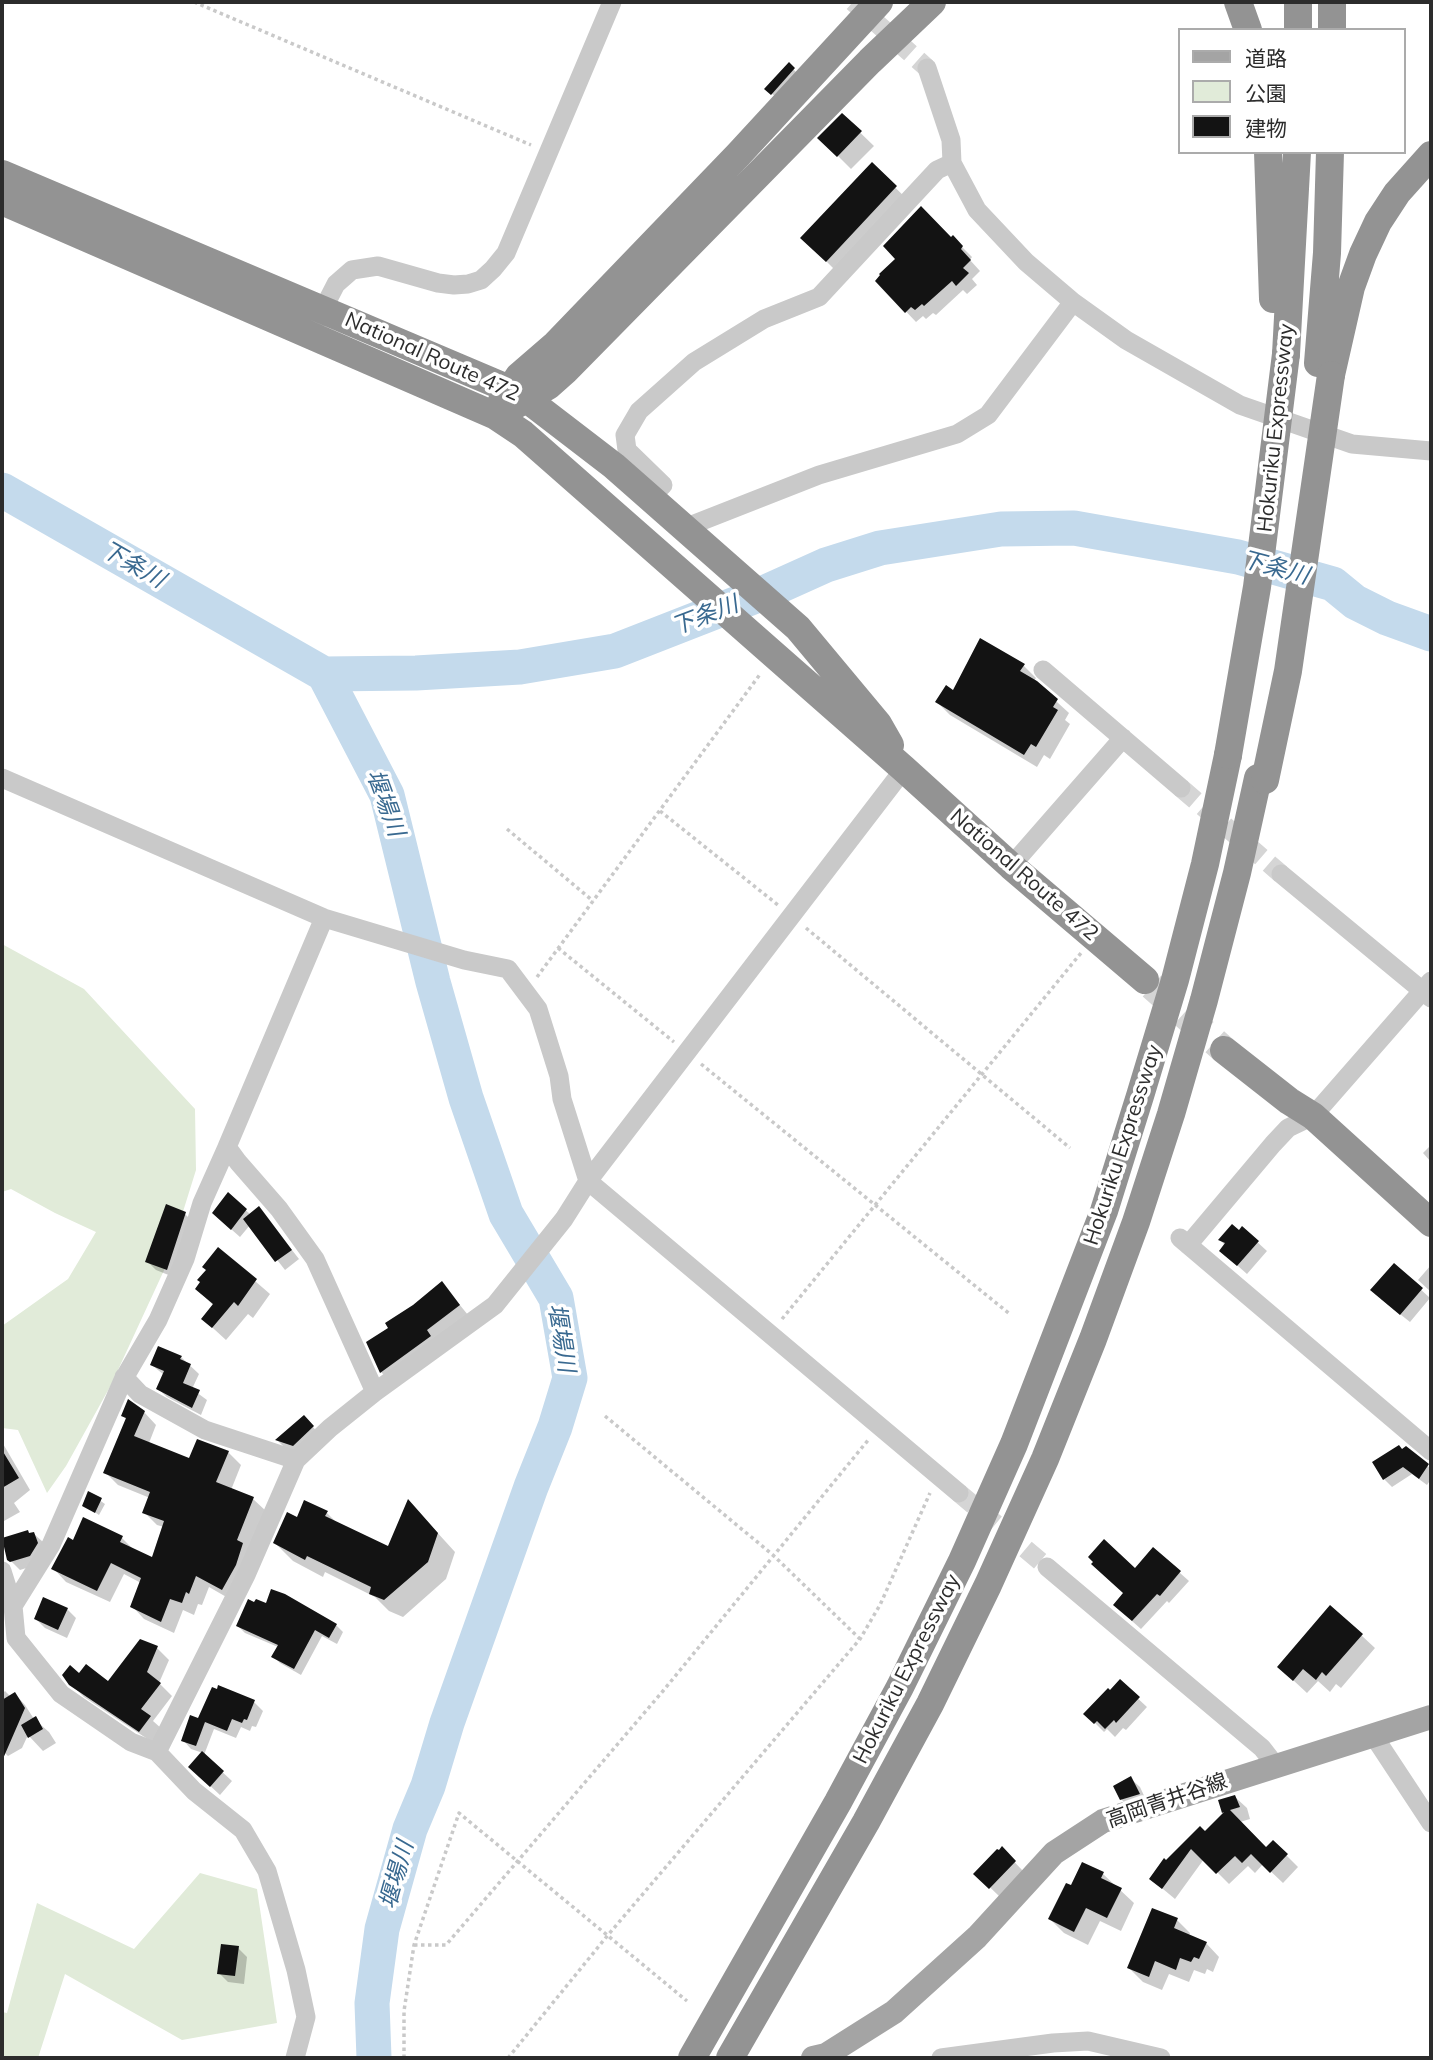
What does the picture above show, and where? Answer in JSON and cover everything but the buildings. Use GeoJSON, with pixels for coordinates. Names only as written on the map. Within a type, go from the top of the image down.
{"type":"FeatureCollection","features":[{"type":"Feature","properties":{"kind":"highway"},"geometry":{"type":"LineString","coordinates":[[518,394],[519,376],[587,312],[738,155],[879,2]]}},
{"type":"Feature","properties":{"kind":"highway"},"geometry":{"type":"LineString","coordinates":[[870,61],[918,2]]}},
{"type":"Feature","properties":{"kind":"highway"},"geometry":{"type":"LineString","coordinates":[[496,416],[518,394],[548,386],[566,370],[870,61],[932,2]]}},
{"type":"Feature","properties":{"kind":"highway"},"geometry":{"type":"LineString","coordinates":[[1238,2],[1247,28]]}},
{"type":"Feature","properties":{"kind":"highway"},"geometry":{"type":"LineString","coordinates":[[1298,2],[1298,28]]}},
{"type":"Feature","properties":{"kind":"highway"},"geometry":{"type":"LineString","coordinates":[[1332,2],[1332,28]]}},
{"type":"Feature","properties":{"kind":"highway"},"geometry":{"type":"LineString","coordinates":[[1268,154],[1279,350]]}},
{"type":"Feature","properties":{"kind":"highway","name":"Hokuriku Expressway"},"geometry":{"type":"LineString","coordinates":[[692,2058],[838,1802],[900,1687],[962,1561],[1014,1444],[1104,1211],[1140,1096],[1202,877],[1228,755],[1258,587],[1269,498],[1297,154]]}},
{"type":"Feature","properties":{"kind":"highway","name":"Hokuriku Expressway"},"geometry":{"type":"LineString","coordinates":[[730,2058],[866,1822],[930,1704],[988,1585],[1045,1459],[1093,1339],[1156,1162],[1204,1000],[1261,779],[1324,375],[1330,154]]}},
{"type":"Feature","properties":{"kind":"highway"},"geometry":{"type":"LineString","coordinates":[[1324,375],[1351,287],[1378,222],[1396,193],[1431,155]]}},
{"type":"Feature","properties":{"kind":"highway","name":"National Route 472"},"geometry":{"type":"LineString","coordinates":[[2,174],[518,394],[571,431],[798,628],[878,724],[904,769]]}},
{"type":"Feature","properties":{"kind":"highway","name":"National Route 472"},"geometry":{"type":"LineString","coordinates":[[2,201],[496,416],[523,434],[1011,866],[1145,980]]}},
{"type":"Feature","properties":{"kind":"highway"},"geometry":{"type":"LineString","coordinates":[[1224,1050],[1313,1116],[1431,1223]]}},
{"type":"Feature","properties":{"kind":"main road","name":"高岡青井谷線"},"geometry":{"type":"LineString","coordinates":[[826,2057],[894,2012],[977,1937],[1055,1853],[1102,1821],[1431,1717]]}},
{"type":"Feature","properties":{"kind":"street"},"geometry":{"type":"LineString","coordinates":[[312,335],[322,309],[342,277],[352,270],[378,266],[438,283],[468,284],[481,280],[506,253],[612,2]]}},
{"type":"Feature","properties":{"kind":"street"},"geometry":{"type":"LineString","coordinates":[[927,68],[951,140],[951,163],[977,210],[1026,262],[1073,302],[1126,340],[1240,405],[1352,444],[1431,451]]}},
{"type":"Feature","properties":{"kind":"street"},"geometry":{"type":"LineString","coordinates":[[650,498],[663,485],[627,450],[626,443],[625,435],[639,411],[694,362],[764,319],[819,297],[937,170],[951,163]]}},
{"type":"Feature","properties":{"kind":"street"},"geometry":{"type":"LineString","coordinates":[[684,528],[819,475],[957,434],[988,415],[1073,302]]}},
{"type":"Feature","properties":{"kind":"street"},"geometry":{"type":"LineString","coordinates":[[1043,670],[1181,788]]}},
{"type":"Feature","properties":{"kind":"street"},"geometry":{"type":"LineString","coordinates":[[1011,866],[1123,738]]}},
{"type":"Feature","properties":{"kind":"street"},"geometry":{"type":"LineString","coordinates":[[157,1752],[246,1575],[296,1460],[375,1392],[495,1305],[564,1219],[587,1181],[904,769]]}},
{"type":"Feature","properties":{"kind":"street"},"geometry":{"type":"LineString","coordinates":[[2,778],[324,918],[464,960],[508,969],[538,1009],[587,1181],[959,1493]]}},
{"type":"Feature","properties":{"kind":"street"},"geometry":{"type":"LineString","coordinates":[[1281,874],[1429,990],[1313,1116],[1288,1128],[1184,1242],[1431,1451]]}},
{"type":"Feature","properties":{"kind":"street"},"geometry":{"type":"LineString","coordinates":[[13,1606],[51,1545],[124,1377],[158,1320],[185,1259],[202,1203],[324,918]]}},
{"type":"Feature","properties":{"kind":"street"},"geometry":{"type":"LineString","coordinates":[[227,1147],[279,1209],[315,1259],[375,1392]]}},
{"type":"Feature","properties":{"kind":"street"},"geometry":{"type":"LineString","coordinates":[[124,1377],[140,1394],[205,1430],[296,1460]]}},
{"type":"Feature","properties":{"kind":"street"},"geometry":{"type":"LineString","coordinates":[[1047,1567],[1262,1748],[1276,1766]]}},
{"type":"Feature","properties":{"kind":"street"},"geometry":{"type":"LineString","coordinates":[[2,1571],[13,1606],[9,1640],[61,1694],[131,1742],[157,1752],[194,1791],[243,1830],[267,1871],[296,1970],[306,2017],[295,2058]]}},
{"type":"Feature","properties":{"kind":"street"},"geometry":{"type":"LineString","coordinates":[[1373,1735],[1431,1823]]}},
{"type":"Feature","properties":{"kind":"street"},"geometry":{"type":"LineString","coordinates":[[941,2058],[1088,2041],[1161,2058]]}},
{"type":"Feature","properties":{"kind":"path"},"geometry":{"type":"LineString","coordinates":[[194,2],[549,153]]}},
{"type":"Feature","properties":{"kind":"path"},"geometry":{"type":"LineString","coordinates":[[525,992],[660,811],[765,648]]}},
{"type":"Feature","properties":{"kind":"path"},"geometry":{"type":"LineString","coordinates":[[660,811],[792,916],[1070,1149]]}},
{"type":"Feature","properties":{"kind":"path"},"geometry":{"type":"LineString","coordinates":[[507,829],[593,901]]}},
{"type":"Feature","properties":{"kind":"path"},"geometry":{"type":"LineString","coordinates":[[770,1334],[1094,937]]}},
{"type":"Feature","properties":{"kind":"path"},"geometry":{"type":"LineString","coordinates":[[558,948],[1011,1315]]}},
{"type":"Feature","properties":{"kind":"path"},"geometry":{"type":"LineString","coordinates":[[605,1416],[773,1555],[860,1639]]}},
{"type":"Feature","properties":{"kind":"path"},"geometry":{"type":"LineString","coordinates":[[414,1945],[446,1945],[663,1691],[879,1426]]}},
{"type":"Feature","properties":{"kind":"path"},"geometry":{"type":"LineString","coordinates":[[508,2058],[608,1935],[860,1639],[880,1605],[938,1476]]}},
{"type":"Feature","properties":{"kind":"path"},"geometry":{"type":"LineString","coordinates":[[404,2058],[404,2011],[414,1945],[459,1813],[687,2001]]}},
{"type":"Feature","properties":{"kind":"green space"},"geometry":{"type":"Polygon","coordinates":[[[2,944],[84,989],[195,1109],[196,1170],[166,1266],[111,1385],[66,1466],[47,1493],[18,1430],[2,1428],[2,1326],[68,1279],[96,1232],[11,1189],[2,1192],[2,944]]]}},
{"type":"Feature","properties":{"kind":"green space"},"geometry":{"type":"Polygon","coordinates":[[[200,1873],[257,1889],[277,2023],[182,2040],[65,1974],[38,2058],[2,2058],[2,2012],[7,2013],[37,1903],[134,1949],[200,1873]]]}},
{"type":"Feature","properties":{"kind":"waterway","name":"下条川"},"geometry":{"type":"LineString","coordinates":[[2,490],[324,674],[416,673],[520,667],[615,651],[766,592],[826,565],[880,548],[1001,529],[1074,528],[1238,557],[1333,584],[1355,602],[1387,618],[1431,634]]}},
{"type":"Feature","properties":{"kind":"waterway","name":"堰場川"},"geometry":{"type":"LineString","coordinates":[[324,674],[387,795],[433,982],[466,1098],[506,1214],[556,1298],[570,1378],[555,1427],[447,1723],[428,1786],[410,1829],[382,1929],[372,2003],[374,2058]]}},
{"type":"Feature","properties":{"kind":"tunnel"},"geometry":{"type":"LineString","coordinates":[[853,2],[927,68]]}},
{"type":"Feature","properties":{"kind":"tunnel"},"geometry":{"type":"LineString","coordinates":[[1181,788],[1281,874]]}},
{"type":"Feature","properties":{"kind":"tunnel"},"geometry":{"type":"LineString","coordinates":[[1152,986],[1224,1050]]}},
{"type":"Feature","properties":{"kind":"tunnel"},"geometry":{"type":"LineString","coordinates":[[959,1493],[1047,1567]]}}]}
